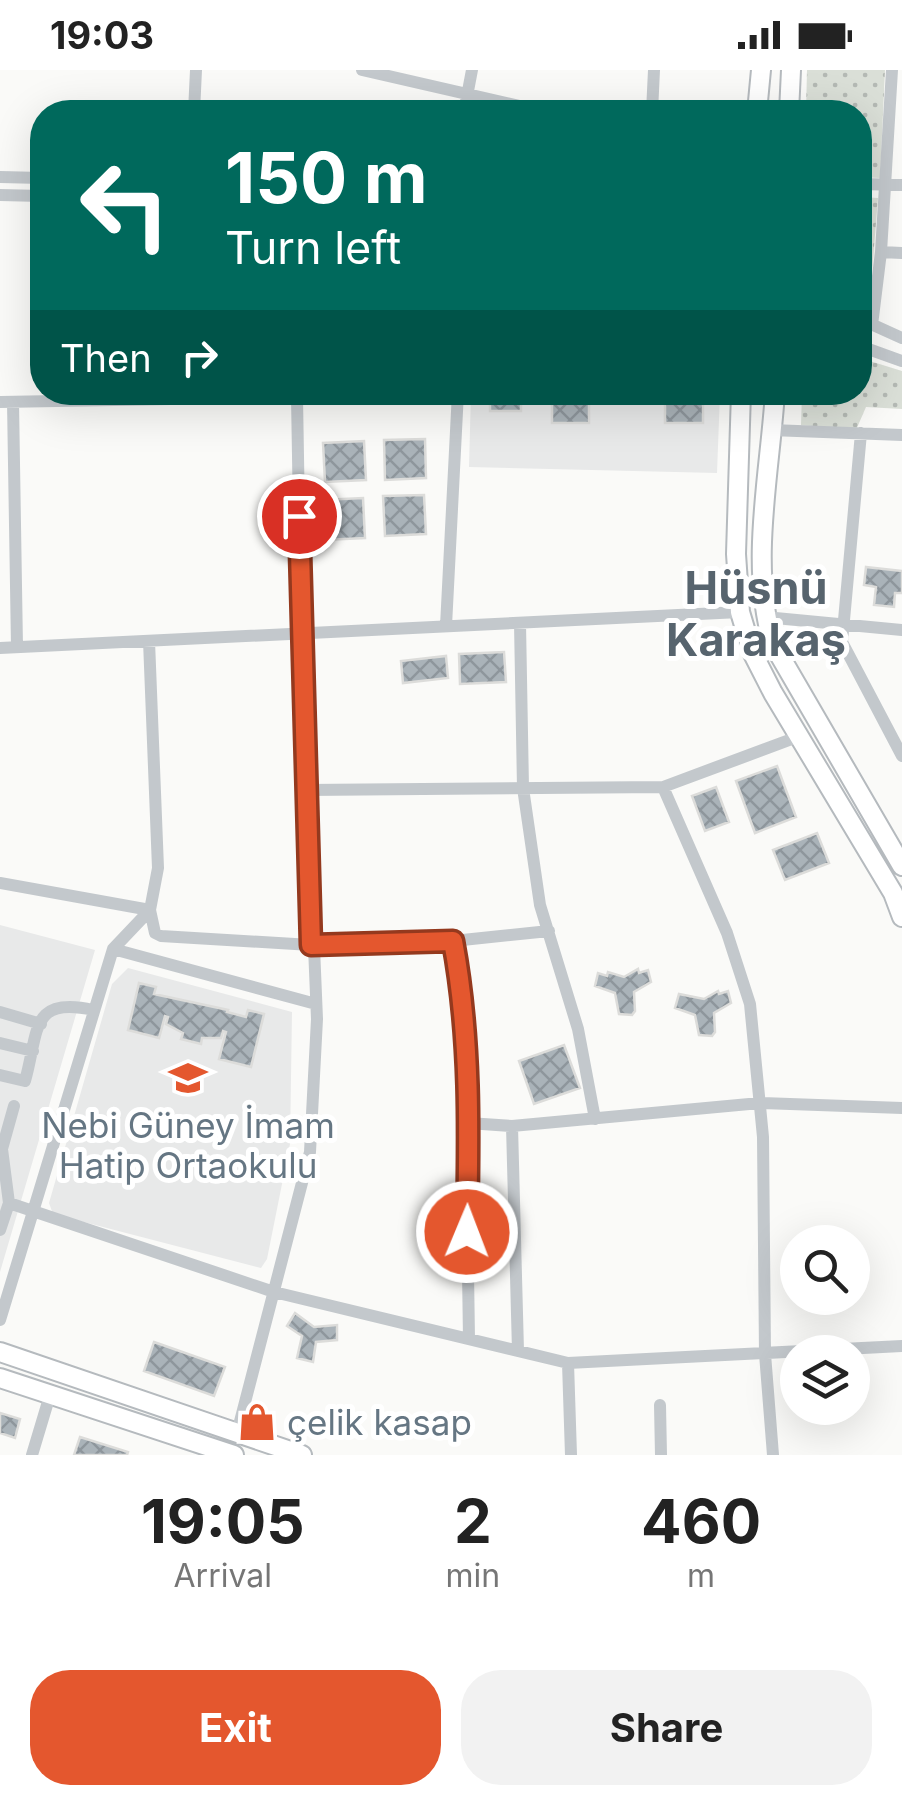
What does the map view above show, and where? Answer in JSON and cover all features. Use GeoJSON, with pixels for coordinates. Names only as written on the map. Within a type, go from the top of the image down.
{"type":"FeatureCollection","features":[{"type":"Feature","properties":{"kind":"main road"},"geometry":{"type":"LineString","coordinates":[[759,100],[760,70]]}},
{"type":"Feature","properties":{"kind":"main road"},"geometry":{"type":"LineString","coordinates":[[790,100],[792,70]]}},
{"type":"Feature","properties":{"kind":"main road"},"geometry":{"type":"LineString","coordinates":[[741,405],[736,554],[740,612],[752,652],[885,878],[902,918]]}},
{"type":"Feature","properties":{"kind":"main road"},"geometry":{"type":"LineString","coordinates":[[775,405],[764,542],[765,617],[773,644],[902,866]]}},
{"type":"Feature","properties":{"kind":"main road"},"geometry":{"type":"LineString","coordinates":[[0,1352],[302,1455]]}},
{"type":"Feature","properties":{"kind":"main road"},"geometry":{"type":"LineString","coordinates":[[0,1378],[224,1453]]}},
{"type":"Feature","properties":{"kind":"street"},"geometry":{"type":"LineString","coordinates":[[195,100],[196,70]]}},
{"type":"Feature","properties":{"kind":"street"},"geometry":{"type":"LineString","coordinates":[[362,70],[488,100]]}},
{"type":"Feature","properties":{"kind":"street"},"geometry":{"type":"LineString","coordinates":[[467,100],[472,70]]}},
{"type":"Feature","properties":{"kind":"street"},"geometry":{"type":"LineString","coordinates":[[653,100],[654,70]]}},
{"type":"Feature","properties":{"kind":"street"},"geometry":{"type":"LineString","coordinates":[[872,294],[881,252],[892,70]]}},
{"type":"Feature","properties":{"kind":"street"},"geometry":{"type":"LineString","coordinates":[[0,177],[30,178]]}},
{"type":"Feature","properties":{"kind":"street"},"geometry":{"type":"LineString","coordinates":[[872,184],[902,185]]}},
{"type":"Feature","properties":{"kind":"street"},"geometry":{"type":"LineString","coordinates":[[0,195],[30,196]]}},
{"type":"Feature","properties":{"kind":"street"},"geometry":{"type":"LineString","coordinates":[[881,252],[902,253]]}},
{"type":"Feature","properties":{"kind":"street"},"geometry":{"type":"LineString","coordinates":[[872,325],[902,338]]}},
{"type":"Feature","properties":{"kind":"street"},"geometry":{"type":"LineString","coordinates":[[872,350],[902,361]]}},
{"type":"Feature","properties":{"kind":"street"},"geometry":{"type":"LineString","coordinates":[[7,402],[17,648]]}},
{"type":"Feature","properties":{"kind":"street"},"geometry":{"type":"LineString","coordinates":[[237,1433],[310,1152],[316,1004],[300,634],[297,405]]}},
{"type":"Feature","properties":{"kind":"street"},"geometry":{"type":"LineString","coordinates":[[446,626],[457,405]]}},
{"type":"Feature","properties":{"kind":"street"},"geometry":{"type":"LineString","coordinates":[[772,430],[902,435]]}},
{"type":"Feature","properties":{"kind":"street"},"geometry":{"type":"LineString","coordinates":[[861,433],[842,642],[902,756]]}},
{"type":"Feature","properties":{"kind":"street"},"geometry":{"type":"LineString","coordinates":[[0,648],[740,612]]}},
{"type":"Feature","properties":{"kind":"street"},"geometry":{"type":"LineString","coordinates":[[765,617],[902,630]]}},
{"type":"Feature","properties":{"kind":"street"},"geometry":{"type":"LineString","coordinates":[[520,623],[524,788],[540,904],[578,1029],[596,1119]]}},
{"type":"Feature","properties":{"kind":"street"},"geometry":{"type":"LineString","coordinates":[[149,641],[158,868],[150,910],[155,933],[311,945],[453,941],[548,931]]}},
{"type":"Feature","properties":{"kind":"street"},"geometry":{"type":"LineString","coordinates":[[306,790],[662,787],[800,736]]}},
{"type":"Feature","properties":{"kind":"street"},"geometry":{"type":"LineString","coordinates":[[662,787],[727,933],[750,1004],[763,1137],[764,1354],[773,1455]]}},
{"type":"Feature","properties":{"kind":"street"},"geometry":{"type":"LineString","coordinates":[[0,883],[150,910]]}},
{"type":"Feature","properties":{"kind":"street"},"geometry":{"type":"LineString","coordinates":[[0,1320],[113,948],[150,910]]}},
{"type":"Feature","properties":{"kind":"street"},"geometry":{"type":"LineString","coordinates":[[453,941],[464,1001],[469,1339]]}},
{"type":"Feature","properties":{"kind":"street"},"geometry":{"type":"LineString","coordinates":[[113,948],[316,1004]]}},
{"type":"Feature","properties":{"kind":"street"},"geometry":{"type":"LineString","coordinates":[[0,1074],[26,1081],[46,1013],[57,1006],[93,1010]]}},
{"type":"Feature","properties":{"kind":"street"},"geometry":{"type":"LineString","coordinates":[[0,1012],[41,1024]]}},
{"type":"Feature","properties":{"kind":"street"},"geometry":{"type":"LineString","coordinates":[[0,1043],[33,1051]]}},
{"type":"Feature","properties":{"kind":"street"},"geometry":{"type":"LineString","coordinates":[[468,1123],[512,1126],[760,1103],[902,1108]]}},
{"type":"Feature","properties":{"kind":"street"},"geometry":{"type":"LineString","coordinates":[[0,1230],[9,1203],[2,1149],[14,1106]]}},
{"type":"Feature","properties":{"kind":"street"},"geometry":{"type":"LineString","coordinates":[[512,1126],[518,1351]]}},
{"type":"Feature","properties":{"kind":"street"},"geometry":{"type":"LineString","coordinates":[[9,1203],[274,1292],[568,1363],[902,1346]]}},
{"type":"Feature","properties":{"kind":"street"},"geometry":{"type":"LineString","coordinates":[[568,1363],[571,1455]]}},
{"type":"Feature","properties":{"kind":"street"},"geometry":{"type":"LineString","coordinates":[[32,1455],[50,1396]]}},
{"type":"Feature","properties":{"kind":"street"},"geometry":{"type":"LineString","coordinates":[[660,1405],[661,1455]]}},
{"type":"Feature","properties":{"kind":"shaded area"},"geometry":{"type":"Polygon","coordinates":[[[807,70],[885,70],[880,178],[872,178],[872,100],[806,100],[807,70]]]}},
{"type":"Feature","properties":{"kind":"shaded area"},"geometry":{"type":"Polygon","coordinates":[[[872,198],[878,198],[872,272],[872,198]]]}},
{"type":"Feature","properties":{"kind":"shaded area"},"geometry":{"type":"Polygon","coordinates":[[[872,362],[902,371],[902,409],[866,407],[856,430],[801,425],[802,405],[872,405],[872,362]]]}},
{"type":"Feature","properties":{"kind":"shaded area"},"geometry":{"type":"Polygon","coordinates":[[[471,405],[720,405],[717,473],[469,467],[471,405]]]}},
{"type":"Feature","properties":{"kind":"shaded area"},"geometry":{"type":"Polygon","coordinates":[[[0,925],[95,950],[0,1272],[0,925]]]}},
{"type":"Feature","properties":{"kind":"shaded area","name":"Nebi Güney İmam Hatip Ortaokulu"},"geometry":{"type":"Polygon","coordinates":[[[128,968],[292,1012],[290,1144],[267,1259],[261,1268],[53,1214],[49,1203],[112,984],[128,968]]]}},
{"type":"Feature","properties":{"kind":"building"},"geometry":{"type":"Polygon","coordinates":[[[490,405],[521,405],[521,411],[490,411],[490,405]]]}},
{"type":"Feature","properties":{"kind":"building"},"geometry":{"type":"Polygon","coordinates":[[[552,405],[589,405],[589,423],[552,423],[552,405]]]}},
{"type":"Feature","properties":{"kind":"building"},"geometry":{"type":"Polygon","coordinates":[[[665,405],[703,405],[703,423],[665,423],[665,405]]]}},
{"type":"Feature","properties":{"kind":"building"},"geometry":{"type":"Polygon","coordinates":[[[425,439],[426,478],[385,480],[384,440],[425,439]]]}},
{"type":"Feature","properties":{"kind":"building"},"geometry":{"type":"Polygon","coordinates":[[[364,441],[366,480],[325,482],[323,443],[364,441]]]}},
{"type":"Feature","properties":{"kind":"building"},"geometry":{"type":"Polygon","coordinates":[[[424,495],[426,534],[385,536],[383,496],[424,495]]]}},
{"type":"Feature","properties":{"kind":"building"},"geometry":{"type":"Polygon","coordinates":[[[363,498],[365,538],[324,540],[322,500],[363,498]]]}},
{"type":"Feature","properties":{"kind":"building"},"geometry":{"type":"Polygon","coordinates":[[[866,567],[902,571],[902,593],[895,593],[894,607],[874,605],[876,587],[864,585],[866,567]]]}},
{"type":"Feature","properties":{"kind":"building"},"geometry":{"type":"Polygon","coordinates":[[[504,652],[506,682],[460,684],[459,654],[504,652]]]}},
{"type":"Feature","properties":{"kind":"building"},"geometry":{"type":"Polygon","coordinates":[[[446,656],[448,678],[403,683],[401,661],[446,656]]]}},
{"type":"Feature","properties":{"kind":"building"},"geometry":{"type":"Polygon","coordinates":[[[777,766],[796,817],[755,833],[736,781],[777,766]]]}},
{"type":"Feature","properties":{"kind":"building"},"geometry":{"type":"Polygon","coordinates":[[[716,787],[729,822],[705,831],[692,796],[716,787]]]}},
{"type":"Feature","properties":{"kind":"building"},"geometry":{"type":"Polygon","coordinates":[[[817,833],[829,863],[785,880],[773,850],[817,833]]]}},
{"type":"Feature","properties":{"kind":"building"},"geometry":{"type":"Polygon","coordinates":[[[638,969],[639,973],[648,970],[651,982],[634,992],[632,1015],[619,1014],[615,993],[595,986],[598,973],[624,977],[638,969]]]}},
{"type":"Feature","properties":{"kind":"building"},"geometry":{"type":"Polygon","coordinates":[[[139,983],[156,987],[154,994],[246,1017],[248,1010],[264,1014],[251,1067],[219,1059],[226,1032],[223,1031],[221,1038],[202,1038],[201,1044],[181,1039],[183,1033],[166,1024],[165,1016],[159,1038],[128,1030],[139,983]]]}},
{"type":"Feature","properties":{"kind":"building"},"geometry":{"type":"Polygon","coordinates":[[[718,991],[728,991],[731,1003],[714,1013],[712,1036],[699,1035],[695,1015],[675,1008],[679,994],[704,999],[718,991]]]}},
{"type":"Feature","properties":{"kind":"building"},"geometry":{"type":"Polygon","coordinates":[[[564,1045],[580,1088],[534,1104],[519,1061],[564,1045]]]}},
{"type":"Feature","properties":{"kind":"building"},"geometry":{"type":"Polygon","coordinates":[[[295,1313],[314,1327],[337,1325],[337,1340],[316,1342],[313,1362],[297,1358],[302,1336],[287,1326],[295,1313]]]}},
{"type":"Feature","properties":{"kind":"building"},"geometry":{"type":"Polygon","coordinates":[[[154,1342],[225,1367],[214,1396],[144,1371],[154,1342]]]}},
{"type":"Feature","properties":{"kind":"building"},"geometry":{"type":"Polygon","coordinates":[[[0,1413],[20,1419],[15,1438],[0,1433],[0,1413]]]}},
{"type":"Feature","properties":{"kind":"building"},"geometry":{"type":"Polygon","coordinates":[[[80,1437],[128,1452],[127,1455],[74,1455],[80,1437]]]}},
{"type":"Feature","properties":{"kind":"place","name":"Nebi Güney İmam Hatip Ortaokulu"},"geometry":{"type":"Point","coordinates":[188,1078]}},
{"type":"Feature","properties":{"kind":"place","name":"çelik kasap"},"geometry":{"type":"Point","coordinates":[257,1422]}},
{"type":"Feature","properties":{"kind":"district","name":"Hüsnü Karakaş"},"geometry":{"type":"Point","coordinates":[756,613]}},
{"type":"Feature","properties":{"kind":"route"},"geometry":{"type":"LineString","coordinates":[[299,516],[311,945],[453,941],[464,1001],[467,1232]]}}]}
